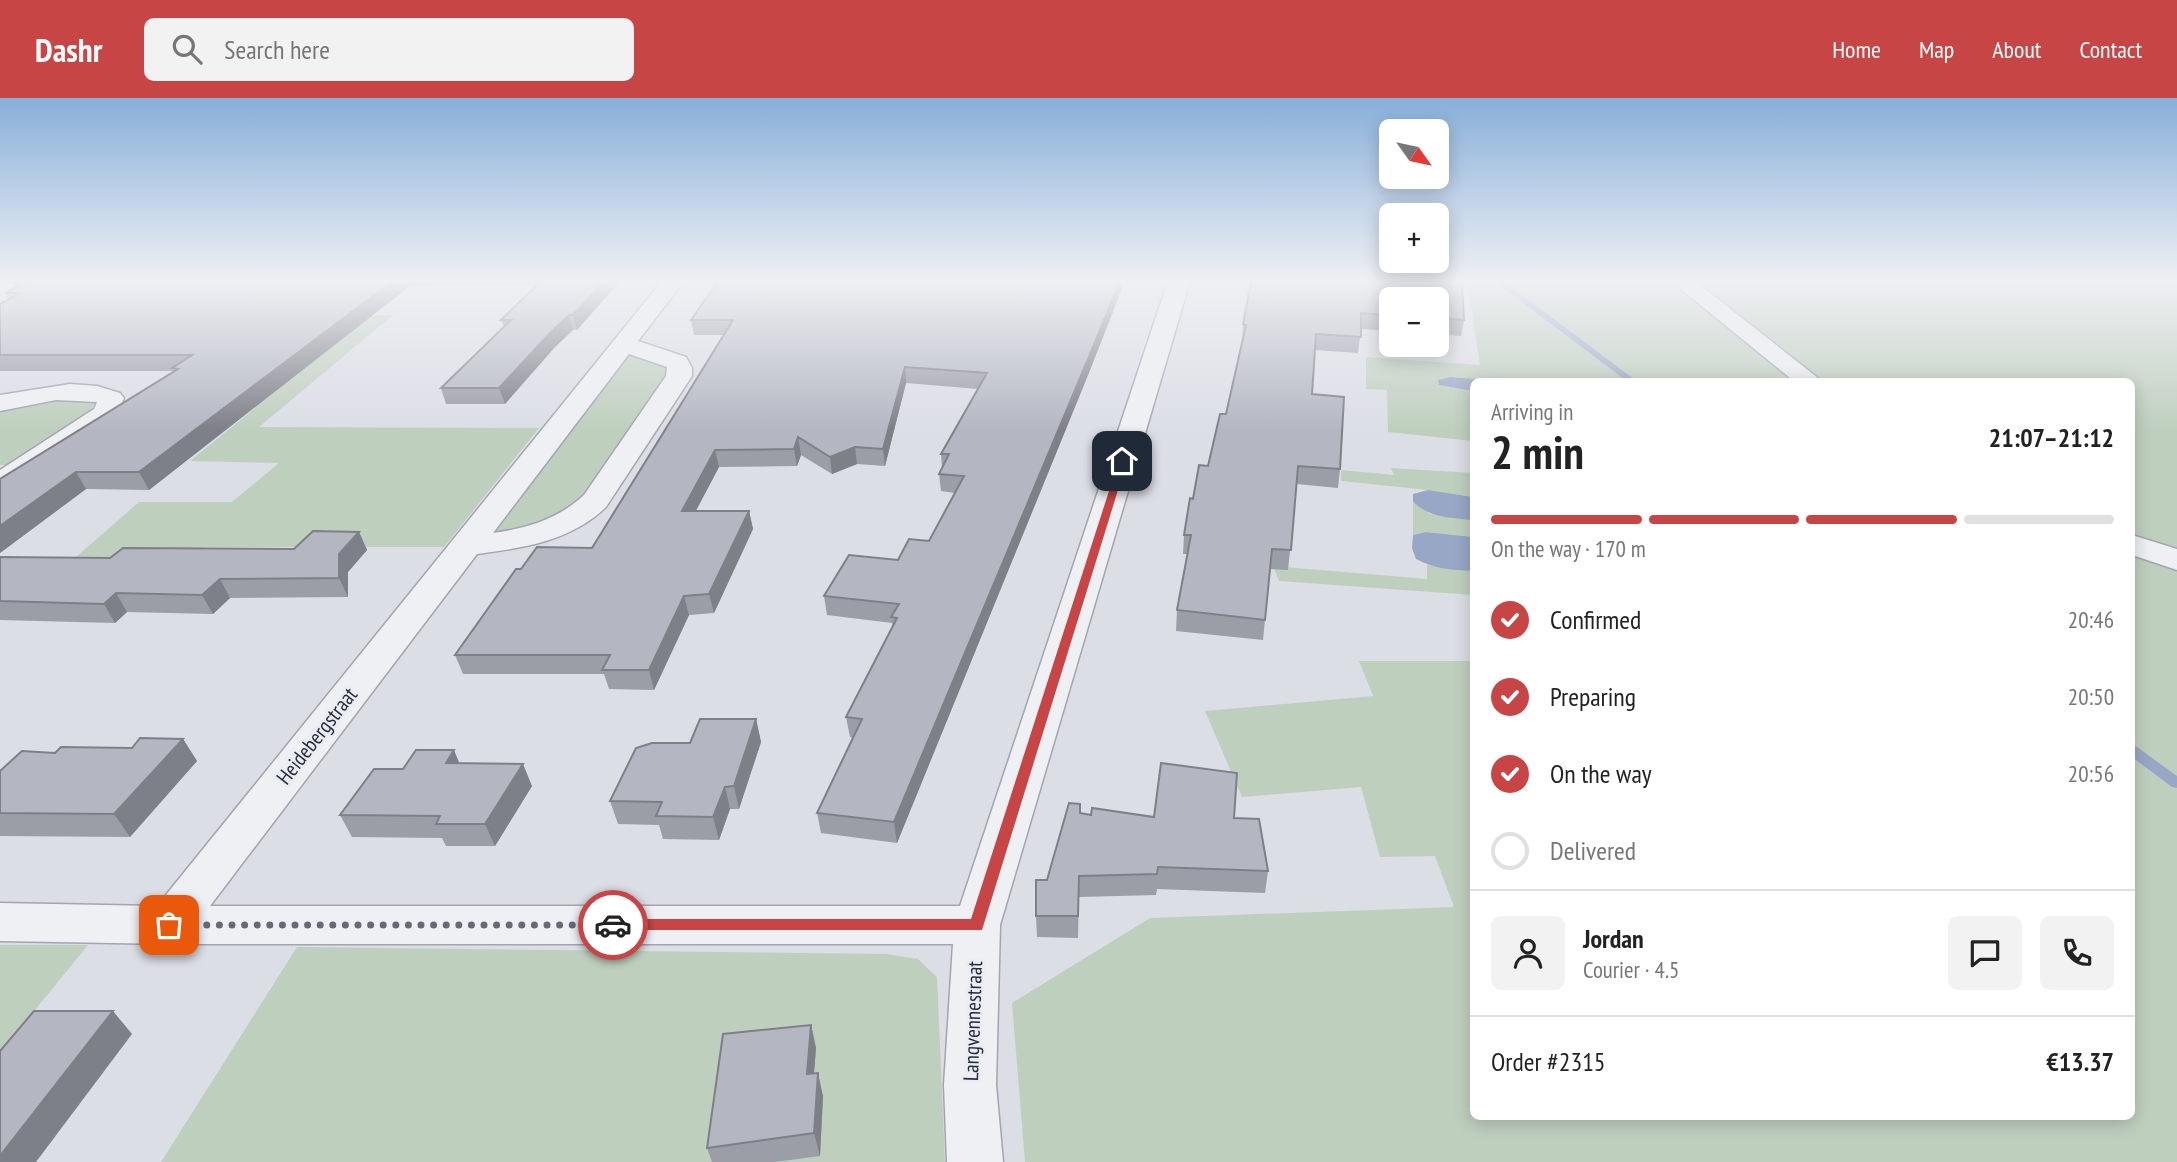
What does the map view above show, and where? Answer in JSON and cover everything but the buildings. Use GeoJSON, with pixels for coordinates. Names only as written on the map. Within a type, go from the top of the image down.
{"type":"FeatureCollection","features":[{"type":"Feature","properties":{"kind":"street","name":"Heidebergstraat"},"geometry":{"type":"LineString","coordinates":[[169,925],[634,331]]}},
{"type":"Feature","properties":{"kind":"street","name":"Langvennestraat"},"geometry":{"type":"LineString","coordinates":[[975,1162],[970,1085],[976,925],[1163,331]]}},
{"type":"Feature","properties":{"kind":"street"},"geometry":{"type":"LineString","coordinates":[[1745,331],[1806,378]]}},
{"type":"Feature","properties":{"kind":"street"},"geometry":{"type":"LineString","coordinates":[[466,546],[545,531],[586,512],[595,501],[679,376],[680,368],[677,362],[623,344]]}},
{"type":"Feature","properties":{"kind":"street"},"geometry":{"type":"LineString","coordinates":[[0,402],[34,394],[91,391],[111,398],[107,413],[0,483]]}},
{"type":"Feature","properties":{"kind":"street"},"geometry":{"type":"LineString","coordinates":[[2135,546],[2177,560]]}},
{"type":"Feature","properties":{"kind":"street"},"geometry":{"type":"LineString","coordinates":[[0,922],[169,925],[976,925]]}},
{"type":"Feature","properties":{"kind":"green space"},"geometry":{"type":"Polygon","coordinates":[[[350,331],[374,331],[259,427],[539,428],[444,547],[203,547],[147,558],[76,557],[139,502],[232,502],[279,463],[190,461],[350,331]]]}},
{"type":"Feature","properties":{"kind":"green space"},"geometry":{"type":"Polygon","coordinates":[[[1475,331],[2177,331],[2177,1162],[1025,1162],[1012,1003],[1150,918],[1454,907],[1435,856],[1380,857],[1361,787],[1242,797],[1205,711],[1373,696],[1359,661],[1470,661],[1470,1120],[2135,1120],[2135,378],[1450,377],[1439,380],[1440,385],[1470,390],[1470,441],[1388,432],[1387,390],[1366,389],[1366,357],[1480,365],[1475,331]]]}},
{"type":"Feature","properties":{"kind":"green space"},"geometry":{"type":"Polygon","coordinates":[[[635,355],[668,366],[668,376],[581,502],[558,519],[499,533],[492,530],[627,356],[635,355]]]}},
{"type":"Feature","properties":{"kind":"green space"},"geometry":{"type":"Polygon","coordinates":[[[26,399],[91,399],[96,402],[85,417],[15,465],[0,465],[0,405],[26,399]]]}},
{"type":"Feature","properties":{"kind":"green space"},"geometry":{"type":"Polygon","coordinates":[[[1391,468],[1470,473],[1470,497],[1341,481],[1341,470],[1394,475],[1391,468]]]}},
{"type":"Feature","properties":{"kind":"green space"},"geometry":{"type":"Polygon","coordinates":[[[1413,501],[1430,514],[1470,520],[1470,537],[1427,532],[1413,535],[1413,501]]]}},
{"type":"Feature","properties":{"kind":"green space"},"geometry":{"type":"Polygon","coordinates":[[[1427,565],[1470,571],[1470,595],[1279,581],[1273,566],[1427,579],[1427,565]]]}},
{"type":"Feature","properties":{"kind":"green space"},"geometry":{"type":"Polygon","coordinates":[[[0,945],[88,945],[0,1053],[0,945]]]}},
{"type":"Feature","properties":{"kind":"green space"},"geometry":{"type":"Polygon","coordinates":[[[297,947],[886,954],[918,959],[937,977],[945,1162],[161,1162],[297,947]]]}},
{"type":"Feature","properties":{"kind":"water"},"geometry":{"type":"Polygon","coordinates":[[[1450,377],[1470,379],[1470,390],[1439,385],[1438,380],[1450,377]]]}},
{"type":"Feature","properties":{"kind":"water"},"geometry":{"type":"Polygon","coordinates":[[[1428,490],[1470,497],[1470,520],[1425,511],[1413,501],[1413,494],[1428,490]]]}},
{"type":"Feature","properties":{"kind":"water"},"geometry":{"type":"Polygon","coordinates":[[[1426,532],[1470,537],[1470,571],[1437,567],[1416,559],[1412,548],[1413,535],[1426,532]]]}},
{"type":"Feature","properties":{"kind":"waterway"},"geometry":{"type":"LineString","coordinates":[[1565,331],[1629,378]]}},
{"type":"Feature","properties":{"kind":"waterway"},"geometry":{"type":"LineString","coordinates":[[2135,752],[2177,783]]}},
{"type":"Feature","properties":{"kind":"way so far"},"geometry":{"type":"LineString","coordinates":[[169,925],[613,925]]}},
{"type":"Feature","properties":{"kind":"route"},"geometry":{"type":"LineString","coordinates":[[613,925],[976,925],[1122,461]]}}]}
